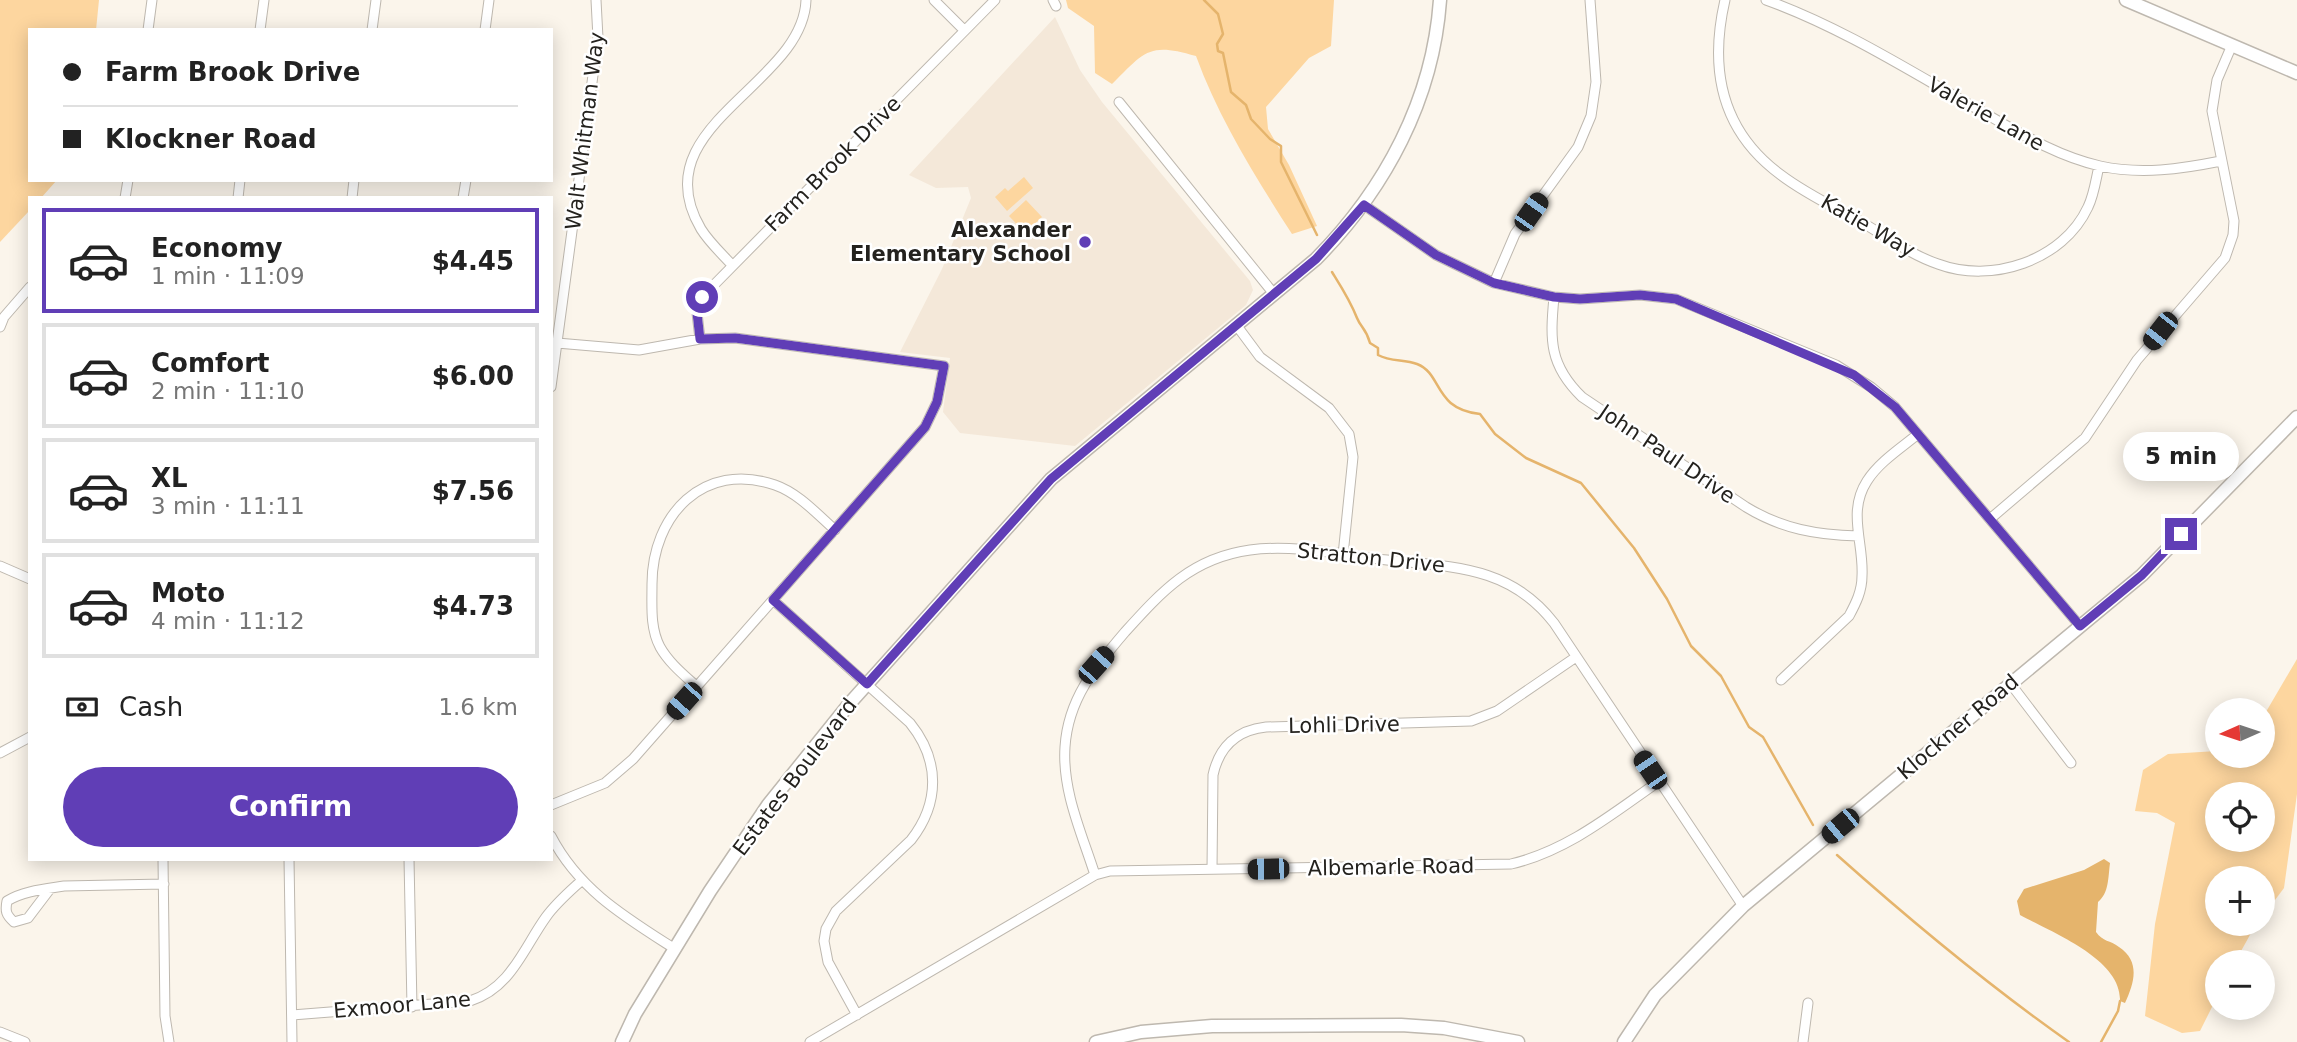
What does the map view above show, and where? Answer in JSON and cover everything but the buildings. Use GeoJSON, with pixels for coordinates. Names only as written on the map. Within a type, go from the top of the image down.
{"type":"FeatureCollection","features":[{"type":"Feature","properties":{"kind":"street"},"geometry":{"type":"LineString","coordinates":[[148,28],[152,0]]}},
{"type":"Feature","properties":{"kind":"street"},"geometry":{"type":"LineString","coordinates":[[260,28],[264,0]]}},
{"type":"Feature","properties":{"kind":"street"},"geometry":{"type":"LineString","coordinates":[[372,28],[376,0]]}},
{"type":"Feature","properties":{"kind":"street"},"geometry":{"type":"LineString","coordinates":[[485,28],[489,0]]}},
{"type":"Feature","properties":{"kind":"street","name":"Walt Whitman Way"},"geometry":{"type":"LineString","coordinates":[[553,372],[598,38],[596,0]]}},
{"type":"Feature","properties":{"kind":"street"},"geometry":{"type":"LineString","coordinates":[[732,265],[702,232],[696,219],[689,191],[693,160],[710,128],[791,45],[803,23],[806,0]]}},
{"type":"Feature","properties":{"kind":"street"},"geometry":{"type":"LineString","coordinates":[[934,0],[964,30]]}},
{"type":"Feature","properties":{"kind":"street","name":"Farm Brook Drive"},"geometry":{"type":"LineString","coordinates":[[700,339],[697,313],[702,297],[995,0]]}},
{"type":"Feature","properties":{"kind":"street","name":"Estates Boulevard"},"geometry":{"type":"LineString","coordinates":[[622,1042],[635,1014],[675,949],[768,805],[867,684],[1051,479],[1316,259],[1364,205],[1399,147],[1420,96],[1433,48],[1440,0]]}},
{"type":"Feature","properties":{"kind":"street"},"geometry":{"type":"LineString","coordinates":[[1494,283],[1515,234],[1578,147],[1591,116],[1596,82],[1590,0]]}},
{"type":"Feature","properties":{"kind":"street","name":"Katie Way"},"geometry":{"type":"LineString","coordinates":[[1726,0],[1717,44],[1720,81],[1732,117],[1754,150],[1783,177],[1923,258],[1948,267],[1975,272],[2009,268],[2041,255],[2068,234],[2079,221],[2088,206],[2099,166]]}},
{"type":"Feature","properties":{"kind":"street","name":"Valerie Lane"},"geometry":{"type":"LineString","coordinates":[[1766,0],[1828,25],[2037,142],[2077,160],[2099,166],[2157,171],[2221,161]]}},
{"type":"Feature","properties":{"kind":"street"},"geometry":{"type":"LineString","coordinates":[[2126,0],[2297,73]]}},
{"type":"Feature","properties":{"kind":"street"},"geometry":{"type":"LineString","coordinates":[[1990,519],[2085,439],[2137,360],[2225,258],[2233,235],[2234,221],[2213,126],[2213,95],[2232,45]]}},
{"type":"Feature","properties":{"kind":"street"},"geometry":{"type":"LineString","coordinates":[[1119,102],[1274,294]]}},
{"type":"Feature","properties":{"kind":"street"},"geometry":{"type":"LineString","coordinates":[[1364,205],[1436,255],[1494,283],[1554,297],[1658,296],[1695,305],[1854,375],[1895,407],[2080,626]]}},
{"type":"Feature","properties":{"kind":"street"},"geometry":{"type":"LineString","coordinates":[[0,327],[4,317],[28,289]]}},
{"type":"Feature","properties":{"kind":"street","name":"John Paul Drive"},"geometry":{"type":"LineString","coordinates":[[1554,297],[1550,330],[1555,359],[1570,385],[1582,397],[1765,517],[1809,533],[1858,536]]}},
{"type":"Feature","properties":{"kind":"street"},"geometry":{"type":"LineString","coordinates":[[1237,326],[1260,357],[1329,408],[1349,434],[1353,457],[1343,555]]}},
{"type":"Feature","properties":{"kind":"street"},"geometry":{"type":"LineString","coordinates":[[553,804],[588,791],[620,772],[697,687],[925,427],[937,402],[944,366],[735,338],[700,339],[639,350],[557,343]]}},
{"type":"Feature","properties":{"kind":"street","name":"Klockner Road"},"geometry":{"type":"LineString","coordinates":[[1625,1042],[1655,995],[1743,906],[2164,554],[2297,417]]}},
{"type":"Feature","properties":{"kind":"street"},"geometry":{"type":"LineString","coordinates":[[1781,680],[1840,627],[1856,604],[1863,578],[1857,505],[1866,482],[1878,468],[1918,434]]}},
{"type":"Feature","properties":{"kind":"street"},"geometry":{"type":"LineString","coordinates":[[697,687],[667,657],[655,635],[652,621],[652,564],[655,548],[663,528],[675,510],[687,499],[715,484],[737,480],[761,481],[789,492],[835,530]]}},
{"type":"Feature","properties":{"kind":"street","name":"Stratton Drive"},"geometry":{"type":"LineString","coordinates":[[1094,875],[1067,786],[1064,765],[1073,707],[1096,665],[1161,592],[1185,574],[1211,560],[1240,552],[1270,549],[1470,568],[1521,591],[1537,604],[1554,624],[1743,906]]}},
{"type":"Feature","properties":{"kind":"street"},"geometry":{"type":"LineString","coordinates":[[0,566],[28,578]]}},
{"type":"Feature","properties":{"kind":"street"},"geometry":{"type":"LineString","coordinates":[[773,600],[919,734],[931,760],[933,789],[927,816],[911,840],[836,911],[826,929],[825,952],[828,962],[857,1015]]}},
{"type":"Feature","properties":{"kind":"street","name":"Lohli Drive"},"geometry":{"type":"LineString","coordinates":[[1212,869],[1215,764],[1225,746],[1244,732],[1266,727],[1471,721],[1497,711],[1576,657]]}},
{"type":"Feature","properties":{"kind":"street"},"geometry":{"type":"LineString","coordinates":[[2010,684],[2071,762]]}},
{"type":"Feature","properties":{"kind":"street"},"geometry":{"type":"LineString","coordinates":[[0,753],[28,738]]}},
{"type":"Feature","properties":{"kind":"street","name":"Albemarle Road"},"geometry":{"type":"LineString","coordinates":[[810,1042],[1094,875],[1110,871],[1511,864],[1549,853],[1569,843],[1658,782]]}},
{"type":"Feature","properties":{"kind":"street"},"geometry":{"type":"LineString","coordinates":[[553,839],[582,881],[611,908],[675,949]]}},
{"type":"Feature","properties":{"kind":"street"},"geometry":{"type":"LineString","coordinates":[[163,861],[165,1016],[169,1042]]}},
{"type":"Feature","properties":{"kind":"street"},"geometry":{"type":"LineString","coordinates":[[289,861],[292,1042]]}},
{"type":"Feature","properties":{"kind":"street"},"geometry":{"type":"LineString","coordinates":[[409,861],[412,1007]]}},
{"type":"Feature","properties":{"kind":"street","name":"Exmoor Lane"},"geometry":{"type":"LineString","coordinates":[[292,1014],[470,1002],[494,991],[510,975],[547,916],[582,881]]}},
{"type":"Feature","properties":{"kind":"street"},"geometry":{"type":"LineString","coordinates":[[50,889],[28,918],[14,922],[8,917],[5,910],[7,901],[15,896],[50,889],[164,884]]}},
{"type":"Feature","properties":{"kind":"street"},"geometry":{"type":"LineString","coordinates":[[1803,1042],[1808,1003]]}},
{"type":"Feature","properties":{"kind":"street"},"geometry":{"type":"LineString","coordinates":[[1096,1042],[1141,1032],[1212,1026],[1401,1025],[1444,1028],[1518,1042]]}},
{"type":"Feature","properties":{"kind":"street"},"geometry":{"type":"LineString","coordinates":[[0,1032],[25,1042]]}},
{"type":"Feature","properties":{"kind":"shaded area"},"geometry":{"type":"Polygon","coordinates":[[[0,0],[99,0],[96,28],[28,28],[28,182],[55,182],[43,196],[28,196],[28,212],[0,242],[0,0]]]}},
{"type":"Feature","properties":{"kind":"shaded area"},"geometry":{"type":"Polygon","coordinates":[[[1066,0],[1334,0],[1331,46],[1309,58],[1266,107],[1268,129],[1289,165],[1317,226],[1292,234],[1227,125],[1196,56],[1168,50],[1149,52],[1112,84],[1095,73],[1094,26],[1068,8],[1066,0]]]}},
{"type":"Feature","properties":{"kind":"shaded area","name":"Alexander Elementary School"},"geometry":{"type":"Polygon","coordinates":[[[1055,17],[1080,70],[1102,102],[1250,281],[1253,290],[1246,305],[1075,446],[960,433],[943,412],[950,358],[900,352],[942,269],[971,198],[968,187],[936,188],[909,175],[1055,17]]]}},
{"type":"Feature","properties":{"kind":"shaded area"},"geometry":{"type":"Polygon","coordinates":[[[1024,177],[1033,188],[1007,211],[995,197],[1005,188],[1008,191],[1024,177]]]}},
{"type":"Feature","properties":{"kind":"shaded area"},"geometry":{"type":"Polygon","coordinates":[[[1026,200],[1042,217],[1025,233],[1009,216],[1026,200]]]}},
{"type":"Feature","properties":{"kind":"shaded area"},"geometry":{"type":"Polygon","coordinates":[[[2297,659],[2297,794],[2284,888],[2275,900],[2275,866],[2205,866],[2205,936],[2249,936],[2242,950],[2205,950],[2206,1020],[2200,1031],[2182,1033],[2145,1016],[2155,924],[2175,823],[2157,813],[2135,811],[2143,770],[2168,754],[2205,752],[2205,768],[2275,768],[2274,698],[2297,659]]]}},
{"type":"Feature","properties":{"kind":"shaded area"},"geometry":{"type":"Polygon","coordinates":[[[2104,859],[2110,863],[2109,874],[2106,890],[2098,902],[2096,932],[2126,953],[2133,966],[2133,980],[2125,1003],[2120,1001],[2118,986],[2110,972],[2082,949],[2020,915],[2017,901],[2024,889],[2084,870],[2104,859]]]}},
{"type":"Feature","properties":{"kind":"waterway"},"geometry":{"type":"LineString","coordinates":[[1204,0],[1218,14],[1223,34],[1217,44],[1218,51],[1223,53],[1231,92],[1246,105],[1251,119],[1270,139],[1281,146],[1281,162],[1317,235]]}},
{"type":"Feature","properties":{"kind":"waterway"},"geometry":{"type":"LineString","coordinates":[[1332,272],[1370,343],[1378,348],[1378,355],[1412,362],[1425,369],[1446,399],[1465,411],[1480,414],[1495,434],[1526,458],[1581,483],[1634,548],[1667,599],[1691,646],[1721,676],[1749,727],[1763,737],[1813,825]]}},
{"type":"Feature","properties":{"kind":"waterway"},"geometry":{"type":"LineString","coordinates":[[1837,855],[1950,952],[2069,1042]]}},
{"type":"Feature","properties":{"kind":"waterway"},"geometry":{"type":"LineString","coordinates":[[2101,1042],[2118,1011],[2120,1001]]}},
{"type":"Feature","properties":{"kind":"place","name":"Alexander Elementary School"},"geometry":{"type":"Point","coordinates":[1085,242]}},
{"type":"Feature","properties":{"kind":"route"},"geometry":{"type":"LineString","coordinates":[[702,297],[697,313],[700,339],[735,338],[944,366],[937,402],[925,427],[773,600],[867,684],[1051,479],[1316,259],[1364,205],[1436,255],[1494,283],[1519,291],[1554,297],[1580,299],[1640,295],[1676,299],[1836,365],[1854,375],[1895,407],[2080,626],[2142,575],[2181,534]]}}]}
